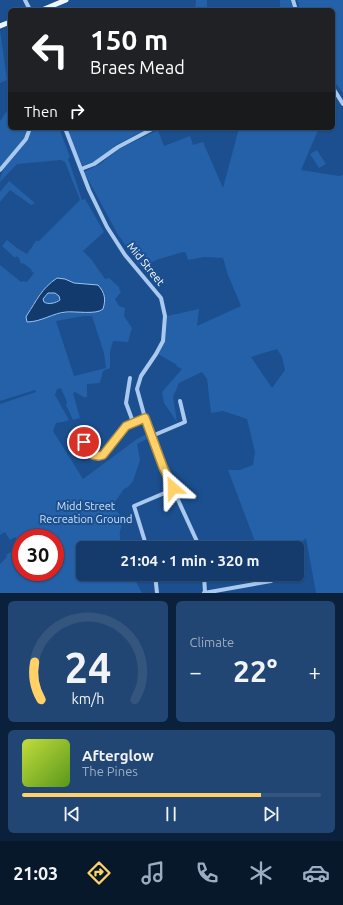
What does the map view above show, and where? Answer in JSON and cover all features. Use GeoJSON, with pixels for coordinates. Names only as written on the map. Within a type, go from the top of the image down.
{"type":"FeatureCollection","features":[{"type":"Feature","properties":{"kind":"main road"},"geometry":{"type":"LineString","coordinates":[[47,8],[66,0]]}},
{"type":"Feature","properties":{"kind":"street"},"geometry":{"type":"LineString","coordinates":[[335,91],[343,104]]}},
{"type":"Feature","properties":{"kind":"street"},"geometry":{"type":"LineString","coordinates":[[0,170],[26,139],[29,130]]}},
{"type":"Feature","properties":{"kind":"street","name":"Mid Street"},"geometry":{"type":"LineString","coordinates":[[66,130],[89,190],[107,227],[125,255],[161,298],[165,316],[163,341],[141,376],[137,389],[145,418],[163,467],[197,541]]}},
{"type":"Feature","properties":{"kind":"street"},"geometry":{"type":"LineString","coordinates":[[81,169],[94,164],[118,147],[150,130]]}},
{"type":"Feature","properties":{"kind":"street"},"geometry":{"type":"LineString","coordinates":[[130,378],[126,403],[133,422]]}},
{"type":"Feature","properties":{"kind":"street"},"geometry":{"type":"LineString","coordinates":[[152,436],[185,422],[180,401]]}},
{"type":"Feature","properties":{"kind":"street"},"geometry":{"type":"LineString","coordinates":[[84,442],[93,455],[103,455],[122,430],[133,422],[145,418]]}},
{"type":"Feature","properties":{"kind":"street"},"geometry":{"type":"LineString","coordinates":[[145,541],[134,506],[174,489]]}},
{"type":"Feature","properties":{"kind":"street"},"geometry":{"type":"LineString","coordinates":[[156,581],[157,593]]}},
{"type":"Feature","properties":{"kind":"street"},"geometry":{"type":"LineString","coordinates":[[204,581],[204,593],[271,581]]}},
{"type":"Feature","properties":{"kind":"green space"},"geometry":{"type":"Polygon","coordinates":[[[196,0],[207,0],[207,8],[195,8],[196,0]]]}},
{"type":"Feature","properties":{"kind":"green space"},"geometry":{"type":"Polygon","coordinates":[[[280,0],[291,0],[293,8],[280,8],[280,0]]]}},
{"type":"Feature","properties":{"kind":"green space"},"geometry":{"type":"Polygon","coordinates":[[[297,0],[343,0],[343,93],[335,83],[335,8],[298,8],[299,4],[297,0]]]}},
{"type":"Feature","properties":{"kind":"green space"},"geometry":{"type":"Polygon","coordinates":[[[0,30],[7,80],[0,83],[0,30]]]}},
{"type":"Feature","properties":{"kind":"green space"},"geometry":{"type":"Polygon","coordinates":[[[8,110],[8,130],[27,130],[25,137],[0,168],[0,121],[8,110]]]}},
{"type":"Feature","properties":{"kind":"green space","name":"Midd Street Recreation Ground"},"geometry":{"type":"Polygon","coordinates":[[[30,130],[60,130],[70,157],[68,159],[82,200],[85,199],[104,232],[83,251],[91,259],[105,279],[109,278],[120,288],[119,289],[121,292],[115,299],[119,306],[125,308],[124,316],[132,328],[128,342],[113,341],[110,352],[110,368],[103,371],[100,383],[87,384],[87,396],[85,398],[75,392],[73,393],[80,418],[73,420],[66,405],[67,402],[61,388],[57,389],[55,395],[69,420],[56,423],[53,431],[83,479],[137,439],[147,434],[149,438],[137,444],[140,460],[133,481],[124,489],[114,503],[115,510],[122,520],[120,541],[76,541],[76,581],[136,581],[142,593],[0,593],[0,564],[7,557],[6,555],[12,551],[12,581],[64,581],[64,529],[12,529],[12,539],[10,540],[5,532],[0,535],[0,404],[36,392],[35,390],[0,401],[0,265],[21,282],[27,282],[34,273],[23,263],[21,264],[19,258],[16,256],[15,258],[2,246],[7,240],[27,254],[36,241],[39,241],[80,200],[65,162],[61,160],[17,164],[0,182],[1,175],[29,135],[30,130]],[[69,281],[40,293],[27,315],[40,320],[54,315],[68,313],[98,312],[82,284],[69,281]],[[92,316],[56,321],[74,376],[106,368],[104,353],[92,316]]]}},
{"type":"Feature","properties":{"kind":"green space"},"geometry":{"type":"Polygon","coordinates":[[[67,130],[145,130],[114,146],[114,148],[96,161],[82,166],[67,130]]]}},
{"type":"Feature","properties":{"kind":"green space"},"geometry":{"type":"Polygon","coordinates":[[[158,130],[164,146],[190,136],[193,145],[203,142],[223,188],[238,130],[318,130],[301,170],[339,176],[343,175],[343,593],[316,593],[306,538],[303,541],[255,541],[228,470],[240,470],[253,465],[255,452],[247,419],[223,411],[211,413],[207,379],[202,372],[179,383],[173,397],[177,422],[164,403],[162,392],[182,369],[158,354],[164,341],[167,316],[199,309],[197,326],[241,306],[228,275],[223,258],[204,257],[188,260],[186,253],[183,252],[156,260],[141,268],[117,233],[84,172],[100,164],[119,149],[158,130]],[[277,349],[251,357],[272,388],[285,370],[282,357],[277,349]]]}},
{"type":"Feature","properties":{"kind":"green space"},"geometry":{"type":"Polygon","coordinates":[[[317,150],[326,164],[319,168],[310,154],[317,150]]]}},
{"type":"Feature","properties":{"kind":"green space"},"geometry":{"type":"Polygon","coordinates":[[[9,181],[35,203],[31,205],[10,190],[0,202],[0,192],[9,181]]]}},
{"type":"Feature","properties":{"kind":"green space"},"geometry":{"type":"Polygon","coordinates":[[[48,293],[55,293],[59,296],[60,300],[52,303],[44,302],[43,299],[48,293]]]}},
{"type":"Feature","properties":{"kind":"shaded area"},"geometry":{"type":"Polygon","coordinates":[[[57,278],[65,279],[74,283],[98,285],[104,296],[103,309],[96,312],[61,313],[37,321],[27,322],[27,315],[40,295],[57,278]],[[48,293],[43,299],[44,302],[52,303],[60,300],[59,296],[55,293],[48,293]]]}},
{"type":"Feature","properties":{"kind":"route"},"geometry":{"type":"LineString","coordinates":[[84,442],[91,454],[95,456],[103,455],[128,424],[145,418],[163,467],[173,488]]}}]}
